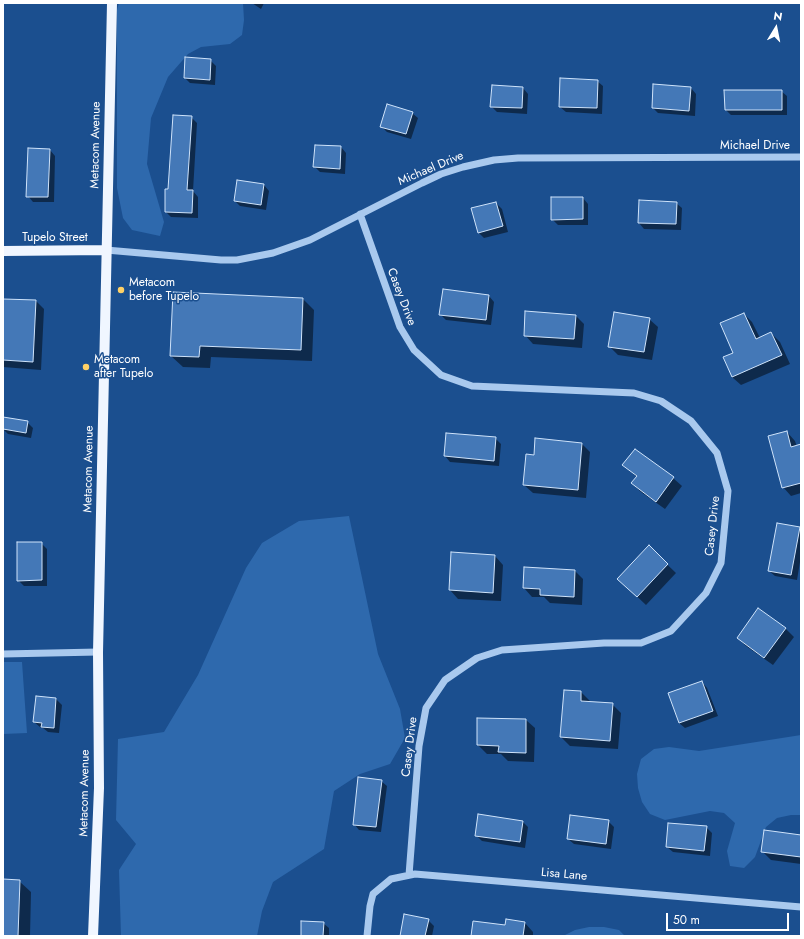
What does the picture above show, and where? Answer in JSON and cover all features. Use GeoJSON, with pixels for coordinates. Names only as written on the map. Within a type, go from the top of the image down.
{"type":"FeatureCollection","features":[{"type":"Feature","properties":{"kind":"main road","name":"Metacom Avenue"},"geometry":{"type":"LineString","coordinates":[[93,936],[99,788],[98,652],[112,3]]}},
{"type":"Feature","properties":{"kind":"main road","name":"Tupelo Street"},"geometry":{"type":"LineString","coordinates":[[3,251],[106,250]]}},
{"type":"Feature","properties":{"kind":"street","name":"Michael Drive"},"geometry":{"type":"LineString","coordinates":[[106,250],[195,259],[237,260],[273,253],[310,240],[441,174],[494,160],[518,158],[801,157]]}},
{"type":"Feature","properties":{"kind":"street","name":"Casey Drive"},"geometry":{"type":"LineString","coordinates":[[360,214],[400,327],[414,350],[441,375],[472,386],[634,393],[661,401],[691,421],[717,452],[728,491],[721,563],[706,593],[671,632],[641,643],[604,643],[502,650],[477,658],[445,680],[426,708],[419,746],[409,875]]}},
{"type":"Feature","properties":{"kind":"street"},"geometry":{"type":"LineString","coordinates":[[3,654],[98,652]]}},
{"type":"Feature","properties":{"kind":"street","name":"Lisa Lane"},"geometry":{"type":"LineString","coordinates":[[367,936],[370,906],[373,894],[391,879],[414,874],[526,882],[801,907]]}},
{"type":"Feature","properties":{"kind":"shaded area"},"geometry":{"type":"Polygon","coordinates":[[[119,3],[243,3],[244,20],[242,35],[230,44],[201,47],[188,54],[168,77],[151,118],[147,164],[164,222],[160,236],[132,230],[123,218],[117,188],[117,10],[119,3]]]}},
{"type":"Feature","properties":{"kind":"shaded area"},"geometry":{"type":"Polygon","coordinates":[[[349,516],[378,654],[400,709],[405,738],[390,764],[360,774],[334,791],[324,849],[273,882],[262,911],[257,936],[121,936],[119,870],[136,844],[116,820],[118,739],[164,732],[198,675],[246,568],[262,543],[299,521],[349,516]]]}},
{"type":"Feature","properties":{"kind":"shaded area"},"geometry":{"type":"Polygon","coordinates":[[[3,662],[22,662],[27,733],[3,734],[3,662]]]}},
{"type":"Feature","properties":{"kind":"shaded area"},"geometry":{"type":"Polygon","coordinates":[[[801,735],[801,815],[791,815],[777,818],[766,827],[755,857],[744,868],[730,866],[727,851],[735,823],[724,813],[710,811],[665,820],[650,814],[642,802],[638,788],[637,774],[641,759],[654,749],[669,747],[699,751],[801,735]]]}},
{"type":"Feature","properties":{"kind":"shaded area"},"geometry":{"type":"Polygon","coordinates":[[[589,927],[604,927],[619,930],[625,936],[563,936],[575,930],[589,927]]]}},
{"type":"Feature","properties":{"kind":"building"},"geometry":{"type":"Polygon","coordinates":[[[185,57],[211,59],[210,80],[184,78],[185,57]]]}},
{"type":"Feature","properties":{"kind":"building"},"geometry":{"type":"Polygon","coordinates":[[[560,78],[598,80],[597,108],[559,107],[560,78]]]}},
{"type":"Feature","properties":{"kind":"building"},"geometry":{"type":"Polygon","coordinates":[[[653,84],[691,87],[689,111],[652,108],[653,84]]]}},
{"type":"Feature","properties":{"kind":"building"},"geometry":{"type":"Polygon","coordinates":[[[492,85],[523,87],[522,108],[490,107],[492,85]]]}},
{"type":"Feature","properties":{"kind":"building"},"geometry":{"type":"Polygon","coordinates":[[[724,90],[782,90],[782,110],[725,110],[724,90]]]}},
{"type":"Feature","properties":{"kind":"building"},"geometry":{"type":"Polygon","coordinates":[[[387,104],[413,112],[406,134],[380,127],[387,104]]]}},
{"type":"Feature","properties":{"kind":"building"},"geometry":{"type":"Polygon","coordinates":[[[173,115],[192,116],[187,190],[193,190],[192,213],[165,212],[165,189],[168,189],[173,115]]]}},
{"type":"Feature","properties":{"kind":"building"},"geometry":{"type":"Polygon","coordinates":[[[315,145],[341,146],[340,169],[313,167],[315,145]]]}},
{"type":"Feature","properties":{"kind":"building"},"geometry":{"type":"Polygon","coordinates":[[[28,148],[50,149],[48,197],[26,197],[28,148]]]}},
{"type":"Feature","properties":{"kind":"building"},"geometry":{"type":"Polygon","coordinates":[[[237,180],[264,184],[261,205],[234,201],[237,180]]]}},
{"type":"Feature","properties":{"kind":"building"},"geometry":{"type":"Polygon","coordinates":[[[551,197],[583,197],[583,219],[551,220],[551,197]]]}},
{"type":"Feature","properties":{"kind":"building"},"geometry":{"type":"Polygon","coordinates":[[[639,200],[677,202],[676,224],[638,223],[639,200]]]}},
{"type":"Feature","properties":{"kind":"building"},"geometry":{"type":"Polygon","coordinates":[[[496,202],[503,226],[478,233],[471,208],[496,202]]]}},
{"type":"Feature","properties":{"kind":"building"},"geometry":{"type":"Polygon","coordinates":[[[443,289],[489,295],[486,320],[439,315],[443,289]]]}},
{"type":"Feature","properties":{"kind":"building"},"geometry":{"type":"Polygon","coordinates":[[[173,292],[303,298],[301,350],[200,346],[199,357],[170,356],[173,292]]]}},
{"type":"Feature","properties":{"kind":"building"},"geometry":{"type":"Polygon","coordinates":[[[3,299],[36,300],[33,362],[3,360],[3,299]]]}},
{"type":"Feature","properties":{"kind":"building"},"geometry":{"type":"Polygon","coordinates":[[[525,311],[576,315],[574,339],[524,336],[525,311]]]}},
{"type":"Feature","properties":{"kind":"building"},"geometry":{"type":"Polygon","coordinates":[[[614,312],[650,318],[644,352],[608,347],[614,312]]]}},
{"type":"Feature","properties":{"kind":"building"},"geometry":{"type":"Polygon","coordinates":[[[744,313],[756,339],[771,332],[782,355],[732,377],[723,357],[733,353],[720,323],[744,313]]]}},
{"type":"Feature","properties":{"kind":"building"},"geometry":{"type":"Polygon","coordinates":[[[3,417],[28,421],[26,433],[3,429],[3,417]]]}},
{"type":"Feature","properties":{"kind":"building"},"geometry":{"type":"Polygon","coordinates":[[[787,431],[791,447],[801,444],[801,483],[782,488],[768,436],[787,431]]]}},
{"type":"Feature","properties":{"kind":"building"},"geometry":{"type":"Polygon","coordinates":[[[446,433],[496,437],[494,461],[444,456],[446,433]]]}},
{"type":"Feature","properties":{"kind":"building"},"geometry":{"type":"Polygon","coordinates":[[[535,438],[582,443],[578,490],[523,485],[526,454],[534,455],[535,438]]]}},
{"type":"Feature","properties":{"kind":"building"},"geometry":{"type":"Polygon","coordinates":[[[635,449],[674,477],[656,502],[631,483],[637,476],[622,465],[635,449]]]}},
{"type":"Feature","properties":{"kind":"building"},"geometry":{"type":"Polygon","coordinates":[[[777,523],[800,527],[791,575],[768,571],[777,523]]]}},
{"type":"Feature","properties":{"kind":"building"},"geometry":{"type":"Polygon","coordinates":[[[17,542],[42,542],[42,580],[17,581],[17,542]]]}},
{"type":"Feature","properties":{"kind":"building"},"geometry":{"type":"Polygon","coordinates":[[[649,545],[668,564],[637,597],[617,579],[649,545]]]}},
{"type":"Feature","properties":{"kind":"building"},"geometry":{"type":"Polygon","coordinates":[[[451,552],[495,555],[493,593],[449,590],[451,552]]]}},
{"type":"Feature","properties":{"kind":"building"},"geometry":{"type":"Polygon","coordinates":[[[524,567],[575,570],[574,597],[540,595],[540,589],[523,588],[524,567]]]}},
{"type":"Feature","properties":{"kind":"building"},"geometry":{"type":"Polygon","coordinates":[[[758,608],[786,628],[764,658],[737,638],[758,608]]]}},
{"type":"Feature","properties":{"kind":"building"},"geometry":{"type":"Polygon","coordinates":[[[702,681],[713,711],[679,723],[668,693],[702,681]]]}},
{"type":"Feature","properties":{"kind":"building"},"geometry":{"type":"Polygon","coordinates":[[[564,690],[581,691],[581,701],[613,703],[610,741],[560,737],[564,690]]]}},
{"type":"Feature","properties":{"kind":"building"},"geometry":{"type":"Polygon","coordinates":[[[36,696],[56,698],[54,728],[41,727],[42,723],[33,722],[36,696]]]}},
{"type":"Feature","properties":{"kind":"building"},"geometry":{"type":"Polygon","coordinates":[[[477,718],[526,719],[526,753],[498,752],[499,746],[477,745],[477,718]]]}},
{"type":"Feature","properties":{"kind":"building"},"geometry":{"type":"Polygon","coordinates":[[[358,777],[382,780],[376,827],[353,825],[358,777]]]}},
{"type":"Feature","properties":{"kind":"building"},"geometry":{"type":"Polygon","coordinates":[[[478,814],[523,821],[520,842],[475,836],[478,814]]]}},
{"type":"Feature","properties":{"kind":"building"},"geometry":{"type":"Polygon","coordinates":[[[570,815],[609,820],[606,844],[567,839],[570,815]]]}},
{"type":"Feature","properties":{"kind":"building"},"geometry":{"type":"Polygon","coordinates":[[[668,823],[707,826],[704,851],[666,847],[668,823]]]}},
{"type":"Feature","properties":{"kind":"building"},"geometry":{"type":"Polygon","coordinates":[[[764,830],[801,835],[801,857],[761,852],[764,830]]]}},
{"type":"Feature","properties":{"kind":"building"},"geometry":{"type":"Polygon","coordinates":[[[3,879],[20,880],[18,936],[3,936],[3,879]]]}},
{"type":"Feature","properties":{"kind":"building"},"geometry":{"type":"Polygon","coordinates":[[[404,914],[429,919],[425,936],[400,936],[404,914]]]}},
{"type":"Feature","properties":{"kind":"building"},"geometry":{"type":"Polygon","coordinates":[[[506,919],[525,922],[523,936],[471,936],[473,921],[505,925],[506,919]]]}},
{"type":"Feature","properties":{"kind":"building"},"geometry":{"type":"Polygon","coordinates":[[[301,921],[324,922],[323,936],[301,936],[301,921]]]}},
{"type":"Feature","properties":{"kind":"place","name":"Metacom before Tupelo"},"geometry":{"type":"Point","coordinates":[121,290]}},
{"type":"Feature","properties":{"kind":"place","name":"Metacom after Tupelo"},"geometry":{"type":"Point","coordinates":[86,367]}}]}
